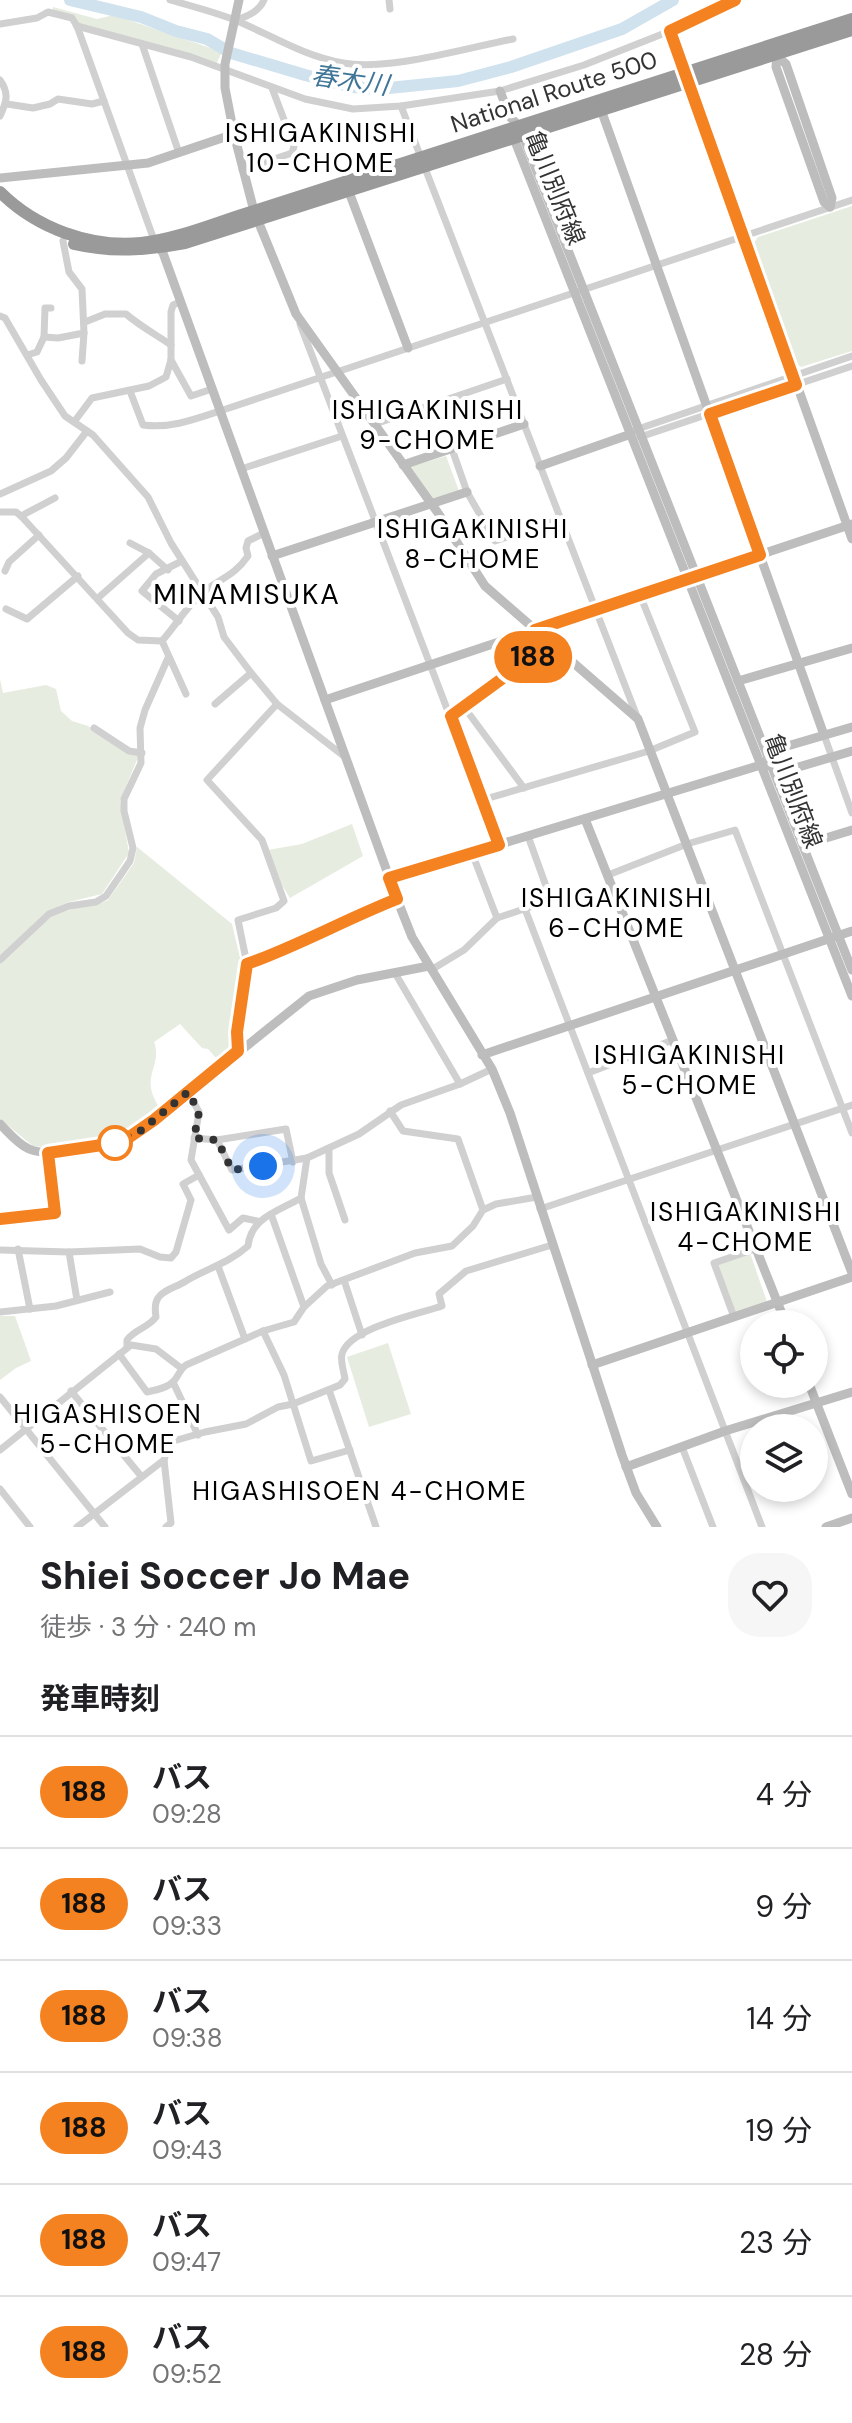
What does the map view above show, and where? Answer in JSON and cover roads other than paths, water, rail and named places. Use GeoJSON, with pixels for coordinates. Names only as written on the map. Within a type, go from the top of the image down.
{"type":"FeatureCollection","features":[{"type":"Feature","properties":{"kind":"highway","name":"National Route 500"},"geometry":{"type":"LineString","coordinates":[[687,77],[745,53],[852,19]]}},
{"type":"Feature","properties":{"kind":"highway","name":"National Route 500"},"geometry":{"type":"LineString","coordinates":[[0,192],[26,214],[67,234],[110,242],[185,243],[515,129],[852,30]]}},
{"type":"Feature","properties":{"kind":"highway","name":"National Route 500"},"geometry":{"type":"LineString","coordinates":[[256,216],[349,192],[423,162]]}},
{"type":"Feature","properties":{"kind":"highway","name":"National Route 500"},"geometry":{"type":"LineString","coordinates":[[0,204],[21,220],[63,241],[111,251],[156,244]]}},
{"type":"Feature","properties":{"kind":"street"},"geometry":{"type":"LineString","coordinates":[[170,0],[234,22],[296,50],[344,63],[373,64],[409,59],[513,39]]}},
{"type":"Feature","properties":{"kind":"street"},"geometry":{"type":"LineString","coordinates":[[239,0],[225,68],[234,134],[256,216],[499,845]]}},
{"type":"Feature","properties":{"kind":"street"},"geometry":{"type":"LineString","coordinates":[[234,22],[248,17],[262,6],[264,0]]}},
{"type":"Feature","properties":{"kind":"street"},"geometry":{"type":"LineString","coordinates":[[77,26],[191,57],[305,99],[353,109],[401,106],[500,91],[584,65],[670,31],[735,0]]}},
{"type":"Feature","properties":{"kind":"street"},"geometry":{"type":"LineString","coordinates":[[0,24],[37,18],[48,12],[72,18],[77,26],[397,899],[412,937],[492,1069],[510,1113],[626,1467],[636,1493],[657,1527]]}},
{"type":"Feature","properties":{"kind":"street"},"geometry":{"type":"LineString","coordinates":[[670,31],[794,380],[850,525],[852,539]]}},
{"type":"Feature","properties":{"kind":"street"},"geometry":{"type":"LineString","coordinates":[[777,54],[788,39]]}},
{"type":"Feature","properties":{"kind":"street"},"geometry":{"type":"LineString","coordinates":[[142,44],[179,153]]}},
{"type":"Feature","properties":{"kind":"street"},"geometry":{"type":"LineString","coordinates":[[745,53],[771,51],[786,64],[832,198],[830,207]]}},
{"type":"Feature","properties":{"kind":"street"},"geometry":{"type":"LineString","coordinates":[[0,80],[7,96],[7,104],[0,116]]}},
{"type":"Feature","properties":{"kind":"street"},"geometry":{"type":"LineString","coordinates":[[242,170],[292,153],[294,146],[272,88]]}},
{"type":"Feature","properties":{"kind":"street","name":"亀川別府線"},"geometry":{"type":"LineString","coordinates":[[500,91],[692,577],[803,845],[852,996]]}},
{"type":"Feature","properties":{"kind":"street"},"geometry":{"type":"LineString","coordinates":[[7,104],[33,108],[58,99],[92,104],[104,101]]}},
{"type":"Feature","properties":{"kind":"street"},"geometry":{"type":"LineString","coordinates":[[600,105],[852,813]]}},
{"type":"Feature","properties":{"kind":"street"},"geometry":{"type":"LineString","coordinates":[[401,106],[852,1275],[592,1365]]}},
{"type":"Feature","properties":{"kind":"street"},"geometry":{"type":"LineString","coordinates":[[0,178],[127,167],[234,134]]}},
{"type":"Feature","properties":{"kind":"street"},"geometry":{"type":"LineString","coordinates":[[349,192],[408,348]]}},
{"type":"Feature","properties":{"kind":"street"},"geometry":{"type":"LineString","coordinates":[[130,391],[145,426],[175,424],[206,417],[852,200]]}},
{"type":"Feature","properties":{"kind":"street"},"geometry":{"type":"LineString","coordinates":[[63,241],[69,272],[82,289],[85,322],[82,361]]}},
{"type":"Feature","properties":{"kind":"street"},"geometry":{"type":"LineString","coordinates":[[74,422],[92,398],[130,391],[166,377],[171,360],[171,312],[173,305],[180,302]]}},
{"type":"Feature","properties":{"kind":"street"},"geometry":{"type":"LineString","coordinates":[[27,355],[37,352],[44,337],[45,308],[51,308]]}},
{"type":"Feature","properties":{"kind":"street"},"geometry":{"type":"LineString","coordinates":[[85,322],[105,314],[126,314],[146,331],[171,345]]}},
{"type":"Feature","properties":{"kind":"street"},"geometry":{"type":"LineString","coordinates":[[296,314],[431,504],[485,586],[638,719]]}},
{"type":"Feature","properties":{"kind":"street"},"geometry":{"type":"LineString","coordinates":[[0,316],[5,318],[57,404],[74,422],[93,435],[148,497],[182,561],[218,617],[224,637],[251,673],[277,704],[345,757]]}},
{"type":"Feature","properties":{"kind":"street"},"geometry":{"type":"LineString","coordinates":[[44,337],[84,333]]}},
{"type":"Feature","properties":{"kind":"street"},"geometry":{"type":"LineString","coordinates":[[540,466],[794,380],[852,356]]}},
{"type":"Feature","properties":{"kind":"street"},"geometry":{"type":"LineString","coordinates":[[171,360],[191,396],[212,389]]}},
{"type":"Feature","properties":{"kind":"street"},"geometry":{"type":"LineString","coordinates":[[794,380],[852,366]]}},
{"type":"Feature","properties":{"kind":"street"},"geometry":{"type":"LineString","coordinates":[[375,424],[507,379]]}},
{"type":"Feature","properties":{"kind":"street"},"geometry":{"type":"LineString","coordinates":[[403,465],[524,424]]}},
{"type":"Feature","properties":{"kind":"street"},"geometry":{"type":"LineString","coordinates":[[0,494],[51,471],[66,458],[87,431]]}},
{"type":"Feature","properties":{"kind":"street"},"geometry":{"type":"LineString","coordinates":[[241,469],[342,436]]}},
{"type":"Feature","properties":{"kind":"street"},"geometry":{"type":"LineString","coordinates":[[452,449],[467,492],[495,541],[561,519]]}},
{"type":"Feature","properties":{"kind":"street"},"geometry":{"type":"LineString","coordinates":[[272,556],[467,492]]}},
{"type":"Feature","properties":{"kind":"street"},"geometry":{"type":"LineString","coordinates":[[21,516],[55,498]]}},
{"type":"Feature","properties":{"kind":"street"},"geometry":{"type":"LineString","coordinates":[[0,512],[16,512],[21,516],[128,633],[138,640],[162,641]]}},
{"type":"Feature","properties":{"kind":"street"},"geometry":{"type":"LineString","coordinates":[[325,700],[850,525]]}},
{"type":"Feature","properties":{"kind":"street"},"geometry":{"type":"LineString","coordinates":[[162,641],[203,592],[235,574],[248,556],[248,541],[264,533]]}},
{"type":"Feature","properties":{"kind":"street"},"geometry":{"type":"LineString","coordinates":[[5,571],[9,562],[39,535]]}},
{"type":"Feature","properties":{"kind":"street"},"geometry":{"type":"LineString","coordinates":[[130,543],[149,553],[168,570]]}},
{"type":"Feature","properties":{"kind":"street"},"geometry":{"type":"LineString","coordinates":[[98,598],[149,553]]}},
{"type":"Feature","properties":{"kind":"street"},"geometry":{"type":"LineString","coordinates":[[179,621],[142,591],[156,574],[182,561]]}},
{"type":"Feature","properties":{"kind":"street"},"geometry":{"type":"LineString","coordinates":[[6,609],[27,619],[78,576]]}},
{"type":"Feature","properties":{"kind":"street","name":"亀川別府線"},"geometry":{"type":"LineString","coordinates":[[692,577],[738,681],[834,937],[852,970]]}},
{"type":"Feature","properties":{"kind":"street"},"geometry":{"type":"LineString","coordinates":[[482,800],[649,751],[695,732],[640,595]]}},
{"type":"Feature","properties":{"kind":"street"},"geometry":{"type":"LineString","coordinates":[[162,641],[186,694]]}},
{"type":"Feature","properties":{"kind":"street"},"geometry":{"type":"LineString","coordinates":[[451,716],[551,643]]}},
{"type":"Feature","properties":{"kind":"street"},"geometry":{"type":"LineString","coordinates":[[738,681],[852,648]]}},
{"type":"Feature","properties":{"kind":"street"},"geometry":{"type":"LineString","coordinates":[[0,960],[49,914],[69,906],[100,900],[114,887],[133,853],[124,799],[141,763],[140,728],[145,710],[168,658]]}},
{"type":"Feature","properties":{"kind":"street"},"geometry":{"type":"LineString","coordinates":[[215,704],[251,673]]}},
{"type":"Feature","properties":{"kind":"street"},"geometry":{"type":"LineString","coordinates":[[238,1051],[237,1032],[247,964],[238,920],[276,908],[284,901],[262,840],[207,780],[277,704]]}},
{"type":"Feature","properties":{"kind":"street"},"geometry":{"type":"LineString","coordinates":[[464,707],[524,788]]}},
{"type":"Feature","properties":{"kind":"street"},"geometry":{"type":"LineString","coordinates":[[768,764],[784,747],[852,727]]}},
{"type":"Feature","properties":{"kind":"street"},"geometry":{"type":"LineString","coordinates":[[94,728],[129,751],[142,753]]}},
{"type":"Feature","properties":{"kind":"street"},"geometry":{"type":"LineString","coordinates":[[389,878],[768,764],[792,769],[852,751]]}},
{"type":"Feature","properties":{"kind":"street"},"geometry":{"type":"LineString","coordinates":[[585,819],[780,1310]]}},
{"type":"Feature","properties":{"kind":"street"},"geometry":{"type":"LineString","coordinates":[[608,875],[687,844],[735,830],[852,1133]]}},
{"type":"Feature","properties":{"kind":"street"},"geometry":{"type":"LineString","coordinates":[[803,845],[852,830]]}},
{"type":"Feature","properties":{"kind":"street"},"geometry":{"type":"LineString","coordinates":[[0,1124],[25,1147],[48,1153],[128,1138],[309,996],[336,986],[430,968],[453,959],[497,918],[551,900],[528,836]]}},
{"type":"Feature","properties":{"kind":"street"},"geometry":{"type":"LineString","coordinates":[[472,853],[497,918]]}},
{"type":"Feature","properties":{"kind":"street"},"geometry":{"type":"LineString","coordinates":[[247,964],[397,899]]}},
{"type":"Feature","properties":{"kind":"street"},"geometry":{"type":"LineString","coordinates":[[525,909],[762,1527]]}},
{"type":"Feature","properties":{"kind":"street"},"geometry":{"type":"LineString","coordinates":[[482,1055],[852,931]]}},
{"type":"Feature","properties":{"kind":"street"},"geometry":{"type":"LineString","coordinates":[[395,973],[460,1084]]}},
{"type":"Feature","properties":{"kind":"street"},"geometry":{"type":"LineString","coordinates":[[588,1073],[673,1040]]}},
{"type":"Feature","properties":{"kind":"street"},"geometry":{"type":"LineString","coordinates":[[217,1140],[232,1170],[293,1162],[359,1134],[401,1105],[492,1069]]}},
{"type":"Feature","properties":{"kind":"street"},"geometry":{"type":"LineString","coordinates":[[188,1092],[199,1112],[190,1156],[199,1175],[229,1230],[243,1218],[257,1221]]}},
{"type":"Feature","properties":{"kind":"street"},"geometry":{"type":"LineString","coordinates":[[540,1209],[852,1105]]}},
{"type":"Feature","properties":{"kind":"street"},"geometry":{"type":"LineString","coordinates":[[390,1111],[403,1131],[458,1139],[483,1210]]}},
{"type":"Feature","properties":{"kind":"street"},"geometry":{"type":"LineString","coordinates":[[194,1138],[217,1140],[286,1129],[293,1162]]}},
{"type":"Feature","properties":{"kind":"street"},"geometry":{"type":"LineString","coordinates":[[329,1149],[329,1173],[345,1220]]}},
{"type":"Feature","properties":{"kind":"street"},"geometry":{"type":"LineString","coordinates":[[0,1219],[55,1213],[48,1153]]}},
{"type":"Feature","properties":{"kind":"street"},"geometry":{"type":"LineString","coordinates":[[307,1158],[301,1198],[321,1264],[332,1285]]}},
{"type":"Feature","properties":{"kind":"street"},"geometry":{"type":"LineString","coordinates":[[0,1250],[69,1252],[140,1249],[171,1258],[176,1252],[191,1200],[183,1184],[199,1175]]}},
{"type":"Feature","properties":{"kind":"street"},"geometry":{"type":"LineString","coordinates":[[119,1354],[147,1392],[161,1389],[173,1382],[181,1368],[263,1331],[294,1322],[304,1307],[332,1285],[415,1253],[452,1246],[473,1226],[483,1210],[496,1204],[537,1197]]}},
{"type":"Feature","properties":{"kind":"street"},"geometry":{"type":"LineString","coordinates":[[127,1347],[132,1333],[151,1324],[156,1317],[154,1306],[163,1293],[201,1271],[237,1256],[248,1246],[249,1235],[257,1221],[301,1198]]}},
{"type":"Feature","properties":{"kind":"street"},"geometry":{"type":"LineString","coordinates":[[271,1214],[304,1307]]}},
{"type":"Feature","properties":{"kind":"street"},"geometry":{"type":"LineString","coordinates":[[166,1527],[171,1523],[164,1460],[170,1442],[246,1424],[267,1411],[329,1390],[345,1379],[340,1358],[343,1351],[362,1335],[378,1326],[442,1306],[439,1294],[466,1271],[552,1245]]}},
{"type":"Feature","properties":{"kind":"street"},"geometry":{"type":"LineString","coordinates":[[18,1249],[30,1309]]}},
{"type":"Feature","properties":{"kind":"street"},"geometry":{"type":"LineString","coordinates":[[734,1317],[714,1263],[755,1249]]}},
{"type":"Feature","properties":{"kind":"street"},"geometry":{"type":"LineString","coordinates":[[69,1252],[77,1300]]}},
{"type":"Feature","properties":{"kind":"street"},"geometry":{"type":"LineString","coordinates":[[218,1266],[245,1339]]}},
{"type":"Feature","properties":{"kind":"street"},"geometry":{"type":"LineString","coordinates":[[344,1280],[362,1335]]}},
{"type":"Feature","properties":{"kind":"street"},"geometry":{"type":"LineString","coordinates":[[1,1311],[56,1306],[110,1292]]}},
{"type":"Feature","properties":{"kind":"street"},"geometry":{"type":"LineString","coordinates":[[263,1331],[284,1375],[311,1461],[350,1450]]}},
{"type":"Feature","properties":{"kind":"street"},"geometry":{"type":"LineString","coordinates":[[0,1450],[131,1345],[156,1349],[181,1368]]}},
{"type":"Feature","properties":{"kind":"street"},"geometry":{"type":"LineString","coordinates":[[173,1382],[198,1435]]}},
{"type":"Feature","properties":{"kind":"street"},"geometry":{"type":"LineString","coordinates":[[329,1390],[376,1527]]}},
{"type":"Feature","properties":{"kind":"street"},"geometry":{"type":"LineString","coordinates":[[71,1391],[141,1476]]}},
{"type":"Feature","properties":{"kind":"street"},"geometry":{"type":"LineString","coordinates":[[626,1467],[725,1431],[852,1392]]}},
{"type":"Feature","properties":{"kind":"street"},"geometry":{"type":"LineString","coordinates":[[0,1397],[105,1527]]}},
{"type":"Feature","properties":{"kind":"street"},"geometry":{"type":"LineString","coordinates":[[815,1398],[852,1494]]}},
{"type":"Feature","properties":{"kind":"street"},"geometry":{"type":"LineString","coordinates":[[682,1447],[713,1527]]}},
{"type":"Feature","properties":{"kind":"street"},"geometry":{"type":"LineString","coordinates":[[77,1527],[164,1460]]}},
{"type":"Feature","properties":{"kind":"street"},"geometry":{"type":"LineString","coordinates":[[0,1489],[30,1527]]}},
{"type":"Feature","properties":{"kind":"street"},"geometry":{"type":"LineString","coordinates":[[826,1527],[852,1518]]}},
{"type":"Feature","properties":{"kind":"waterway","name":"春木川"},"geometry":{"type":"LineString","coordinates":[[70,0],[141,17],[207,39],[231,53],[305,75],[352,87],[379,89],[458,81],[511,67],[622,29],[673,0]]}},
{"type":"Feature","properties":{"kind":"district","name":"ISHIGAKINISHI 10-CHOME"},"geometry":{"type":"Point","coordinates":[321,148]}},
{"type":"Feature","properties":{"kind":"district","name":"ISHIGAKINISHI 9-CHOME"},"geometry":{"type":"Point","coordinates":[428,425]}},
{"type":"Feature","properties":{"kind":"district","name":"ISHIGAKINISHI 8-CHOME"},"geometry":{"type":"Point","coordinates":[473,544]}},
{"type":"Feature","properties":{"kind":"district","name":"MINAMISUKA"},"geometry":{"type":"Point","coordinates":[247,594]}},
{"type":"Feature","properties":{"kind":"district","name":"ISHIGAKINISHI 6-CHOME"},"geometry":{"type":"Point","coordinates":[617,913]}},
{"type":"Feature","properties":{"kind":"district","name":"ISHIGAKINISHI 5-CHOME"},"geometry":{"type":"Point","coordinates":[690,1070]}},
{"type":"Feature","properties":{"kind":"district","name":"ISHIGAKINISHI 4-CHOME"},"geometry":{"type":"Point","coordinates":[746,1227]}},
{"type":"Feature","properties":{"kind":"district","name":"HIGASHISOEN 5-CHOME"},"geometry":{"type":"Point","coordinates":[108,1429]}},
{"type":"Feature","properties":{"kind":"district","name":"HIGASHISOEN 4-CHOME"},"geometry":{"type":"Point","coordinates":[360,1491]}}]}
